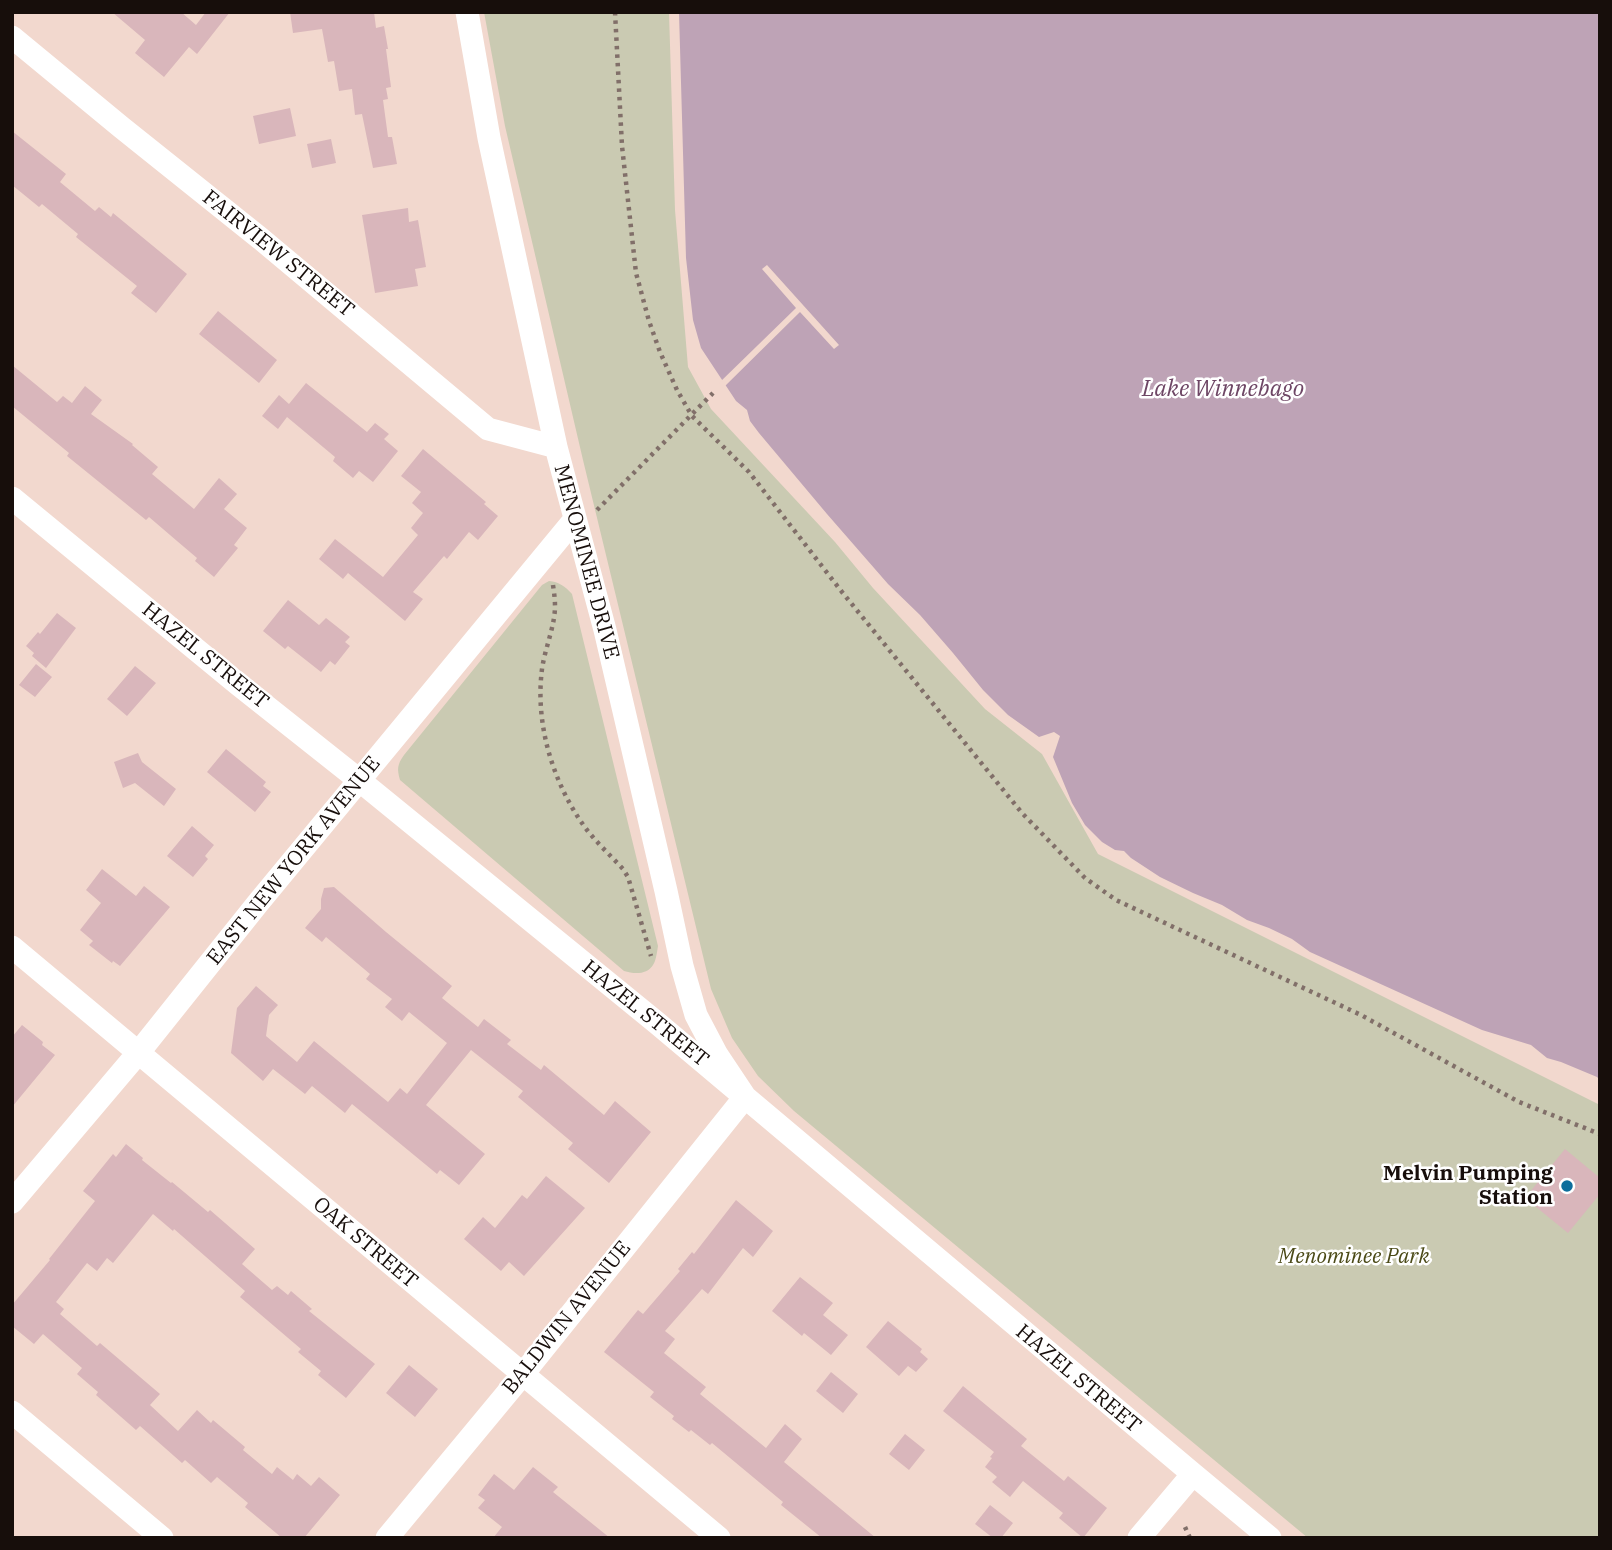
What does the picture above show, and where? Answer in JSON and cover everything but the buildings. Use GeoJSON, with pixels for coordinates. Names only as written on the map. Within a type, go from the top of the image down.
{"type":"FeatureCollection","features":[{"type":"Feature","properties":{"kind":"street","name":"MENOMINEE DRIVE"},"geometry":{"type":"LineString","coordinates":[[467,12],[489,138],[556,447],[605,630],[688,991],[696,1015],[717,1055],[745,1097]]}},
{"type":"Feature","properties":{"kind":"street","name":"FAIRVIEW STREET"},"geometry":{"type":"LineString","coordinates":[[12,37],[261,239],[488,429],[556,447]]}},
{"type":"Feature","properties":{"kind":"street","name":"HAZEL STREET"},"geometry":{"type":"LineString","coordinates":[[12,498],[745,1097],[1270,1538]]}},
{"type":"Feature","properties":{"kind":"street","name":"EAST NEW YORK AVENUE"},"geometry":{"type":"LineString","coordinates":[[12,1202],[139,1052],[359,780],[576,522]]}},
{"type":"Feature","properties":{"kind":"street","name":"OAK STREET"},"geometry":{"type":"LineString","coordinates":[[12,947],[719,1538]]}},
{"type":"Feature","properties":{"kind":"street","name":"BALDWIN AVENUE"},"geometry":{"type":"LineString","coordinates":[[387,1538],[523,1374],[745,1097]]}},
{"type":"Feature","properties":{"kind":"street"},"geometry":{"type":"LineString","coordinates":[[12,1412],[162,1538]]}},
{"type":"Feature","properties":{"kind":"street"},"geometry":{"type":"LineString","coordinates":[[1139,1538],[1193,1475]]}},
{"type":"Feature","properties":{"kind":"path"},"geometry":{"type":"LineString","coordinates":[[615,12],[622,146],[636,274],[649,321],[677,390],[692,416],[750,472],[842,592],[1022,813],[1084,878],[1116,900],[1387,1028],[1519,1102],[1600,1134]]}},
{"type":"Feature","properties":{"kind":"path"},"geometry":{"type":"LineString","coordinates":[[576,522],[599,508],[713,393]]}},
{"type":"Feature","properties":{"kind":"path"},"geometry":{"type":"LineString","coordinates":[[553,584],[554,615],[542,671],[542,720],[547,747],[554,771],[574,811],[585,828],[628,877],[651,956]]}},
{"type":"Feature","properties":{"kind":"path"},"geometry":{"type":"LineString","coordinates":[[1185,1527],[1190,1538]]}},
{"type":"Feature","properties":{"kind":"green space","name":"Menominee Park"},"geometry":{"type":"Polygon","coordinates":[[[484,12],[669,12],[675,210],[688,367],[711,409],[835,542],[873,588],[985,709],[1042,754],[1098,854],[1600,1105],[1600,1538],[1308,1538],[794,1111],[758,1076],[732,1038],[711,989],[505,126],[484,12]]]}},
{"type":"Feature","properties":{"kind":"green space"},"geometry":{"type":"Polygon","coordinates":[[[549,581],[562,585],[572,594],[658,946],[654,963],[644,972],[624,971],[400,780],[399,776],[399,764],[404,755],[542,585],[549,581]]]}},
{"type":"Feature","properties":{"kind":"water","name":"Lake Winnebago"},"geometry":{"type":"Polygon","coordinates":[[[679,12],[1600,12],[1600,1080],[1547,1058],[1531,1045],[1482,1030],[1310,952],[1292,939],[1160,877],[1124,851],[1115,850],[1102,842],[1085,825],[1072,803],[1053,757],[1060,736],[1054,732],[1039,737],[1008,715],[983,690],[759,433],[750,421],[747,410],[736,401],[701,348],[693,320],[686,258],[679,12]]]}},
{"type":"Feature","properties":{"kind":"pier"},"geometry":{"type":"Polygon","coordinates":[[[767,265],[839,345],[834,349],[800,312],[723,388],[719,383],[796,308],[762,269],[767,265]]]}},
{"type":"Feature","properties":{"kind":"place","name":"Melvin Pumping Station"},"geometry":{"type":"Point","coordinates":[1567,1186]}}]}
